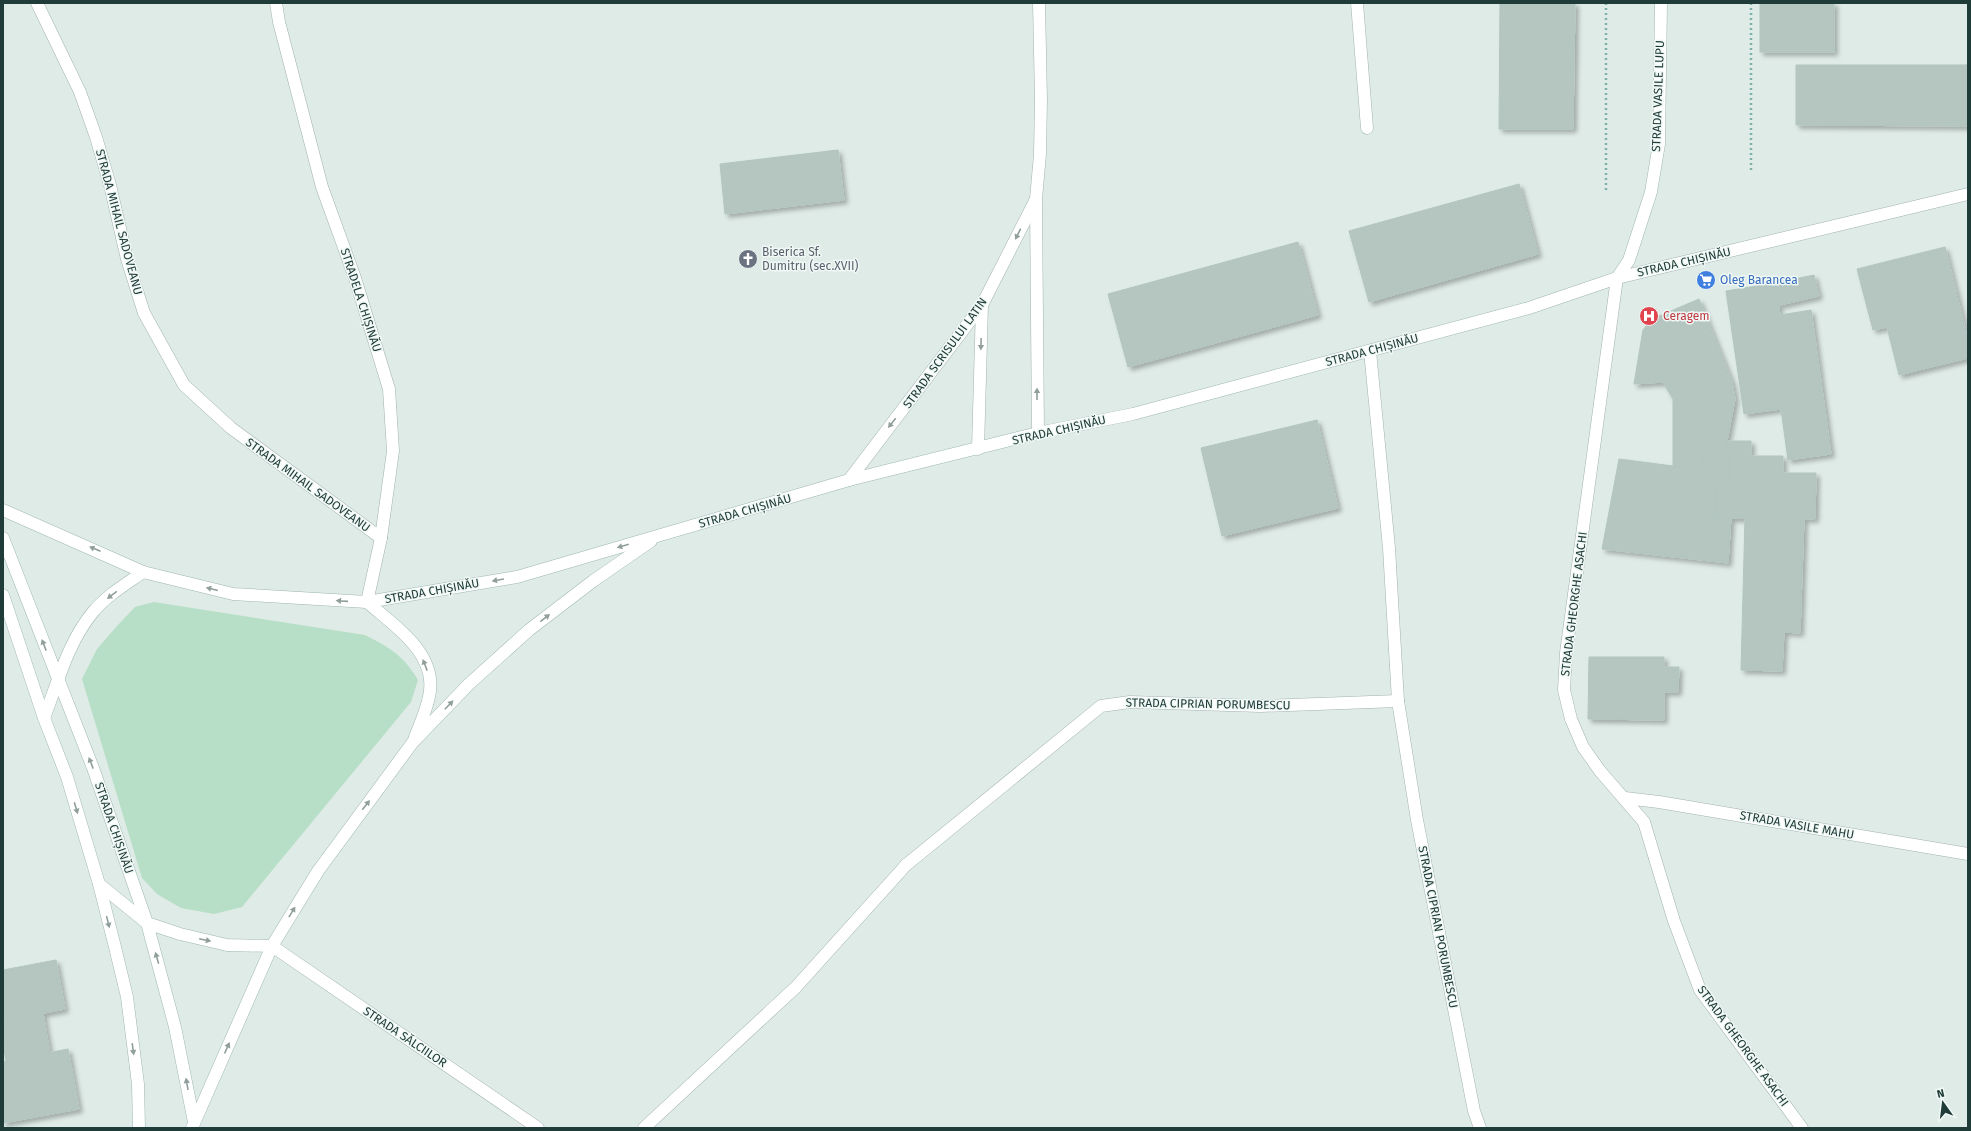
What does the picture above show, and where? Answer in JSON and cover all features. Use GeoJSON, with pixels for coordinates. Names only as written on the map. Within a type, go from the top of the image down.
{"type":"FeatureCollection","features":[{"type":"Feature","properties":{"kind":"street","name":"STRADA MIHAIL SADOVEANU"},"geometry":{"type":"LineString","coordinates":[[37,3],[80,92],[96,137],[110,185],[127,259],[144,314],[184,385],[231,428],[381,538]]}},
{"type":"Feature","properties":{"kind":"street","name":"STRADELA CHIȘINĂU"},"geometry":{"type":"LineString","coordinates":[[276,3],[279,22],[322,187],[355,278],[389,389],[393,452],[381,538],[367,602]]}},
{"type":"Feature","properties":{"kind":"street","name":"STRADA SCRISULUI LATIN"},"geometry":{"type":"LineString","coordinates":[[849,480],[982,305],[1036,199],[1040,154],[1041,100],[1038,3]]}},
{"type":"Feature","properties":{"kind":"street"},"geometry":{"type":"LineString","coordinates":[[1357,3],[1367,128]]}},
{"type":"Feature","properties":{"kind":"street","name":"STRADA VASILE LUPU"},"geometry":{"type":"LineString","coordinates":[[1617,278],[1629,260],[1651,192],[1658,144],[1661,3]]}},
{"type":"Feature","properties":{"kind":"street","name":"STRADA CHIȘINĂU"},"geometry":{"type":"LineString","coordinates":[[3,510],[143,572],[233,594],[367,602],[517,577],[849,480],[1038,433],[1133,414],[1529,308],[1617,278],[1968,194]]}},
{"type":"Feature","properties":{"kind":"street"},"geometry":{"type":"LineString","coordinates":[[1036,199],[1038,433]]}},
{"type":"Feature","properties":{"kind":"street","name":"STRADA GHEORGHE ASACHI"},"geometry":{"type":"LineString","coordinates":[[1617,278],[1566,653],[1564,690],[1571,719],[1584,747],[1600,771],[1625,798],[1644,822],[1674,921],[1700,990],[1802,1128]]}},
{"type":"Feature","properties":{"kind":"street"},"geometry":{"type":"LineString","coordinates":[[978,449],[982,305]]}},
{"type":"Feature","properties":{"kind":"street","name":"STRADA CIPRIAN PORUMBESCU"},"geometry":{"type":"LineString","coordinates":[[1370,351],[1389,548],[1398,701],[1419,828],[1474,1111],[1480,1128]]}},
{"type":"Feature","properties":{"kind":"street"},"geometry":{"type":"LineString","coordinates":[[193,1125],[272,946],[318,871],[413,742],[469,684],[529,630],[593,581],[660,535]]}},
{"type":"Feature","properties":{"kind":"street","name":"STRADA CHIȘINĂU"},"geometry":{"type":"LineString","coordinates":[[3,538],[93,768],[147,923],[170,1006],[186,1077],[193,1125]]}},
{"type":"Feature","properties":{"kind":"street"},"geometry":{"type":"LineString","coordinates":[[44,718],[73,641],[93,611],[108,597],[143,572]]}},
{"type":"Feature","properties":{"kind":"street"},"geometry":{"type":"LineString","coordinates":[[3,595],[44,718],[67,777],[99,884],[127,997],[138,1084],[139,1128]]}},
{"type":"Feature","properties":{"kind":"street"},"geometry":{"type":"LineString","coordinates":[[367,602],[406,636],[420,651],[427,668],[430,689],[427,706],[413,742]]}},
{"type":"Feature","properties":{"kind":"street","name":"STRADA CIPRIAN PORUMBESCU"},"geometry":{"type":"LineString","coordinates":[[644,1128],[796,987],[906,865],[1101,706],[1130,702],[1261,706],[1398,701]]}},
{"type":"Feature","properties":{"kind":"street","name":"STRADA VASILE MAHU"},"geometry":{"type":"LineString","coordinates":[[1625,798],[1659,802],[1968,854]]}},
{"type":"Feature","properties":{"kind":"street"},"geometry":{"type":"LineString","coordinates":[[99,884],[147,923],[180,934],[227,945],[272,946]]}},
{"type":"Feature","properties":{"kind":"street","name":"STRADA SĂLCIILOR"},"geometry":{"type":"LineString","coordinates":[[272,946],[538,1128]]}},
{"type":"Feature","properties":{"kind":"path"},"geometry":{"type":"LineString","coordinates":[[1606,3],[1606,190]]}},
{"type":"Feature","properties":{"kind":"path"},"geometry":{"type":"LineString","coordinates":[[1751,3],[1751,170]]}},
{"type":"Feature","properties":{"kind":"green space"},"geometry":{"type":"Polygon","coordinates":[[[154,602],[365,635],[389,648],[401,658],[418,680],[411,702],[242,907],[214,914],[181,908],[157,894],[142,878],[82,679],[97,649],[117,626],[135,607],[154,602]]]}},
{"type":"Feature","properties":{"kind":"building"},"geometry":{"type":"Polygon","coordinates":[[[1500,3],[1575,3],[1573,129],[1499,129],[1500,3]]]}},
{"type":"Feature","properties":{"kind":"building"},"geometry":{"type":"Polygon","coordinates":[[[1760,3],[1834,3],[1834,52],[1760,52],[1760,3]]]}},
{"type":"Feature","properties":{"kind":"building"},"geometry":{"type":"Polygon","coordinates":[[[1796,65],[1968,65],[1968,126],[1796,125],[1796,65]]]}},
{"type":"Feature","properties":{"kind":"building"},"geometry":{"type":"Polygon","coordinates":[[[838,150],[844,200],[725,214],[720,164],[838,150]]]}},
{"type":"Feature","properties":{"kind":"building"},"geometry":{"type":"Polygon","coordinates":[[[1519,184],[1538,254],[1369,302],[1349,231],[1519,184]]]}},
{"type":"Feature","properties":{"kind":"building"},"geometry":{"type":"Polygon","coordinates":[[[1298,242],[1318,315],[1128,367],[1108,294],[1298,242]]]}},
{"type":"Feature","properties":{"kind":"building"},"geometry":{"type":"Polygon","coordinates":[[[1945,247],[1968,340],[1968,358],[1899,375],[1887,327],[1873,330],[1857,269],[1945,247]]]}},
{"type":"Feature","properties":{"kind":"building"},"geometry":{"type":"Polygon","coordinates":[[[1814,275],[1819,296],[1780,305],[1775,283],[1814,275]]]}},
{"type":"Feature","properties":{"kind":"building"},"geometry":{"type":"Polygon","coordinates":[[[1775,283],[1780,315],[1811,310],[1831,454],[1788,460],[1781,409],[1744,414],[1726,291],[1775,283]]]}},
{"type":"Feature","properties":{"kind":"building"},"geometry":{"type":"Polygon","coordinates":[[[1699,299],[1732,382],[1735,399],[1726,452],[1705,451],[1701,467],[1673,466],[1673,399],[1663,382],[1634,384],[1643,330],[1652,319],[1699,299]]]}},
{"type":"Feature","properties":{"kind":"building"},"geometry":{"type":"Polygon","coordinates":[[[1317,420],[1338,508],[1222,536],[1201,448],[1317,420]]]}},
{"type":"Feature","properties":{"kind":"building"},"geometry":{"type":"Polygon","coordinates":[[[1727,441],[1751,441],[1751,456],[1783,456],[1783,473],[1816,473],[1815,519],[1715,518],[1716,485],[1729,485],[1729,452],[1726,452],[1727,441]]]}},
{"type":"Feature","properties":{"kind":"building"},"geometry":{"type":"Polygon","coordinates":[[[1705,451],[1729,452],[1729,485],[1716,485],[1715,518],[1731,518],[1728,563],[1602,549],[1619,459],[1673,466],[1701,467],[1705,451]]]}},
{"type":"Feature","properties":{"kind":"building"},"geometry":{"type":"Polygon","coordinates":[[[1745,518],[1804,519],[1800,633],[1784,632],[1782,671],[1741,670],[1745,518]]]}},
{"type":"Feature","properties":{"kind":"building"},"geometry":{"type":"Polygon","coordinates":[[[1589,657],[1664,657],[1664,667],[1679,667],[1678,692],[1664,692],[1664,720],[1588,719],[1589,657]]]}},
{"type":"Feature","properties":{"kind":"building"},"geometry":{"type":"Polygon","coordinates":[[[56,960],[65,1009],[3,1021],[3,970],[56,960]]]}},
{"type":"Feature","properties":{"kind":"building"},"geometry":{"type":"Polygon","coordinates":[[[43,1013],[51,1060],[7,1068],[3,1043],[3,1021],[43,1013]]]}},
{"type":"Feature","properties":{"kind":"building"},"geometry":{"type":"Polygon","coordinates":[[[68,1049],[79,1109],[3,1123],[3,1062],[68,1049]]]}},
{"type":"Feature","properties":{"kind":"place","name":"Biserica Sf. Dumitru (sec.XVII)"},"geometry":{"type":"Point","coordinates":[748,259]}},
{"type":"Feature","properties":{"kind":"place","name":"Oleg Barancea"},"geometry":{"type":"Point","coordinates":[1706,280]}},
{"type":"Feature","properties":{"kind":"place","name":"Ceragem"},"geometry":{"type":"Point","coordinates":[1649,316]}}]}
